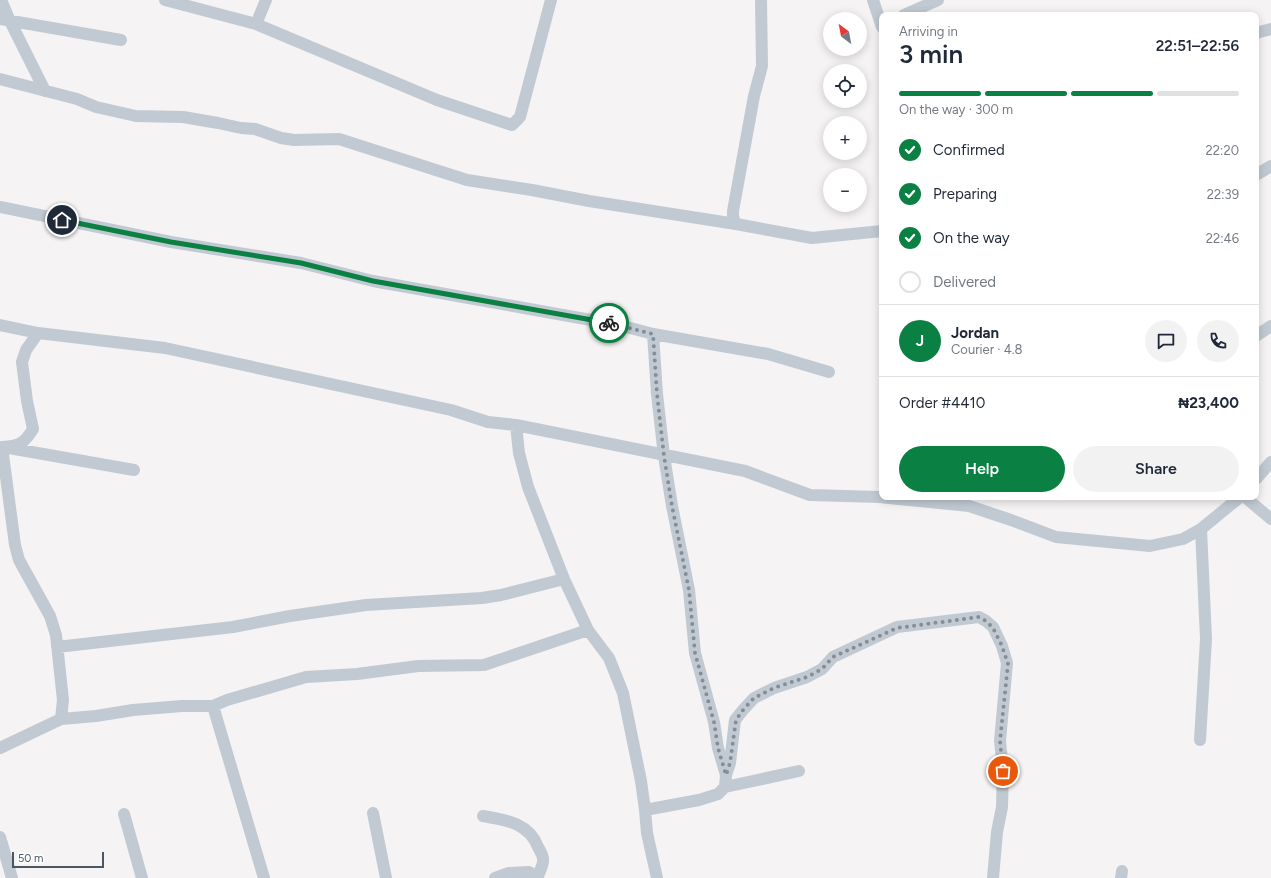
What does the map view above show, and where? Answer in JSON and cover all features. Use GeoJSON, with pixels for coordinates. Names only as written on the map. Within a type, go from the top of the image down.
{"type":"FeatureCollection","features":[{"type":"Feature","properties":{"kind":"street"},"geometry":{"type":"LineString","coordinates":[[1,0],[5,20],[45,91]]}},
{"type":"Feature","properties":{"kind":"street"},"geometry":{"type":"LineString","coordinates":[[165,0],[256,24],[437,100],[512,125],[520,117],[551,0]]}},
{"type":"Feature","properties":{"kind":"street"},"geometry":{"type":"LineString","coordinates":[[256,24],[266,0]]}},
{"type":"Feature","properties":{"kind":"street"},"geometry":{"type":"LineString","coordinates":[[736,224],[732,210],[754,96],[762,66],[761,0]]}},
{"type":"Feature","properties":{"kind":"street"},"geometry":{"type":"LineString","coordinates":[[873,0],[879,17]]}},
{"type":"Feature","properties":{"kind":"street"},"geometry":{"type":"LineString","coordinates":[[911,12],[938,0]]}},
{"type":"Feature","properties":{"kind":"street"},"geometry":{"type":"LineString","coordinates":[[5,20],[121,40]]}},
{"type":"Feature","properties":{"kind":"street"},"geometry":{"type":"LineString","coordinates":[[1259,32],[1271,29]]}},
{"type":"Feature","properties":{"kind":"street"},"geometry":{"type":"LineString","coordinates":[[0,79],[77,99],[96,107],[136,116],[183,117],[255,130],[281,138],[294,140],[339,139],[467,180],[736,224],[812,238],[879,231]]}},
{"type":"Feature","properties":{"kind":"street"},"geometry":{"type":"LineString","coordinates":[[1259,173],[1271,166]]}},
{"type":"Feature","properties":{"kind":"street"},"geometry":{"type":"LineString","coordinates":[[0,207],[171,242],[301,263],[373,281],[619,325],[653,334],[768,354],[829,372]]}},
{"type":"Feature","properties":{"kind":"street"},"geometry":{"type":"LineString","coordinates":[[0,325],[38,333],[165,348],[443,408],[488,422],[516,426],[745,472],[810,495],[879,497]]}},
{"type":"Feature","properties":{"kind":"street"},"geometry":{"type":"LineString","coordinates":[[1259,334],[1271,326]]}},
{"type":"Feature","properties":{"kind":"street"},"geometry":{"type":"LineString","coordinates":[[1,447],[15,446],[26,440],[33,429],[27,401],[22,362],[26,350],[38,333]]}},
{"type":"Feature","properties":{"kind":"street"},"geometry":{"type":"LineString","coordinates":[[653,334],[657,394],[664,456],[672,506],[689,590],[695,653],[714,722],[726,781]]}},
{"type":"Feature","properties":{"kind":"street"},"geometry":{"type":"LineString","coordinates":[[516,426],[519,453],[528,488],[564,579],[588,630],[609,658],[623,693],[646,810],[647,833],[656,878]]}},
{"type":"Feature","properties":{"kind":"street"},"geometry":{"type":"LineString","coordinates":[[1,447],[134,470]]}},
{"type":"Feature","properties":{"kind":"street"},"geometry":{"type":"LineString","coordinates":[[1,447],[15,546],[19,560],[50,616],[56,635],[63,700],[62,719]]}},
{"type":"Feature","properties":{"kind":"street"},"geometry":{"type":"LineString","coordinates":[[1259,476],[1271,462]]}},
{"type":"Feature","properties":{"kind":"street"},"geometry":{"type":"LineString","coordinates":[[909,500],[969,506],[1056,536],[1150,546],[1183,540],[1236,500]]}},
{"type":"Feature","properties":{"kind":"street"},"geometry":{"type":"LineString","coordinates":[[1249,500],[1271,519]]}},
{"type":"Feature","properties":{"kind":"street"},"geometry":{"type":"LineString","coordinates":[[1200,528],[1206,639],[1200,740]]}},
{"type":"Feature","properties":{"kind":"street"},"geometry":{"type":"LineString","coordinates":[[57,647],[233,627],[290,616],[366,605],[482,598],[564,579]]}},
{"type":"Feature","properties":{"kind":"street"},"geometry":{"type":"LineString","coordinates":[[646,810],[699,800],[718,794],[726,781],[736,720],[754,698],[774,688],[807,677],[822,669],[833,657],[897,628],[979,617],[993,628],[1002,646],[1008,664],[1000,741],[1003,771],[1002,807],[997,832],[992,878]]}},
{"type":"Feature","properties":{"kind":"street"},"geometry":{"type":"LineString","coordinates":[[0,748],[62,719],[96,716],[133,710],[182,706],[213,706],[227,700],[306,677],[357,674],[418,666],[484,665],[588,630]]}},
{"type":"Feature","properties":{"kind":"street"},"geometry":{"type":"LineString","coordinates":[[213,706],[264,878]]}},
{"type":"Feature","properties":{"kind":"street"},"geometry":{"type":"LineString","coordinates":[[726,781],[799,770]]}},
{"type":"Feature","properties":{"kind":"street"},"geometry":{"type":"LineString","coordinates":[[373,813],[386,878]]}},
{"type":"Feature","properties":{"kind":"street"},"geometry":{"type":"LineString","coordinates":[[124,814],[142,878]]}},
{"type":"Feature","properties":{"kind":"street"},"geometry":{"type":"LineString","coordinates":[[483,816],[502,819],[519,825],[531,833],[543,859],[538,878],[529,872],[509,873],[495,878]]}},
{"type":"Feature","properties":{"kind":"street"},"geometry":{"type":"LineString","coordinates":[[0,837],[12,878]]}},
{"type":"Feature","properties":{"kind":"way so far"},"geometry":{"type":"LineString","coordinates":[[609,323],[653,334],[657,394],[664,456],[672,506],[689,590],[695,653],[714,722],[718,748],[726,775],[730,763],[732,736],[736,720],[754,698],[774,688],[807,677],[822,669],[833,657],[897,628],[979,617],[993,628],[1002,646],[1008,664],[1000,741],[1003,771]]}},
{"type":"Feature","properties":{"kind":"route"},"geometry":{"type":"LineString","coordinates":[[62,220],[171,242],[301,263],[373,281],[609,323]]}}]}
